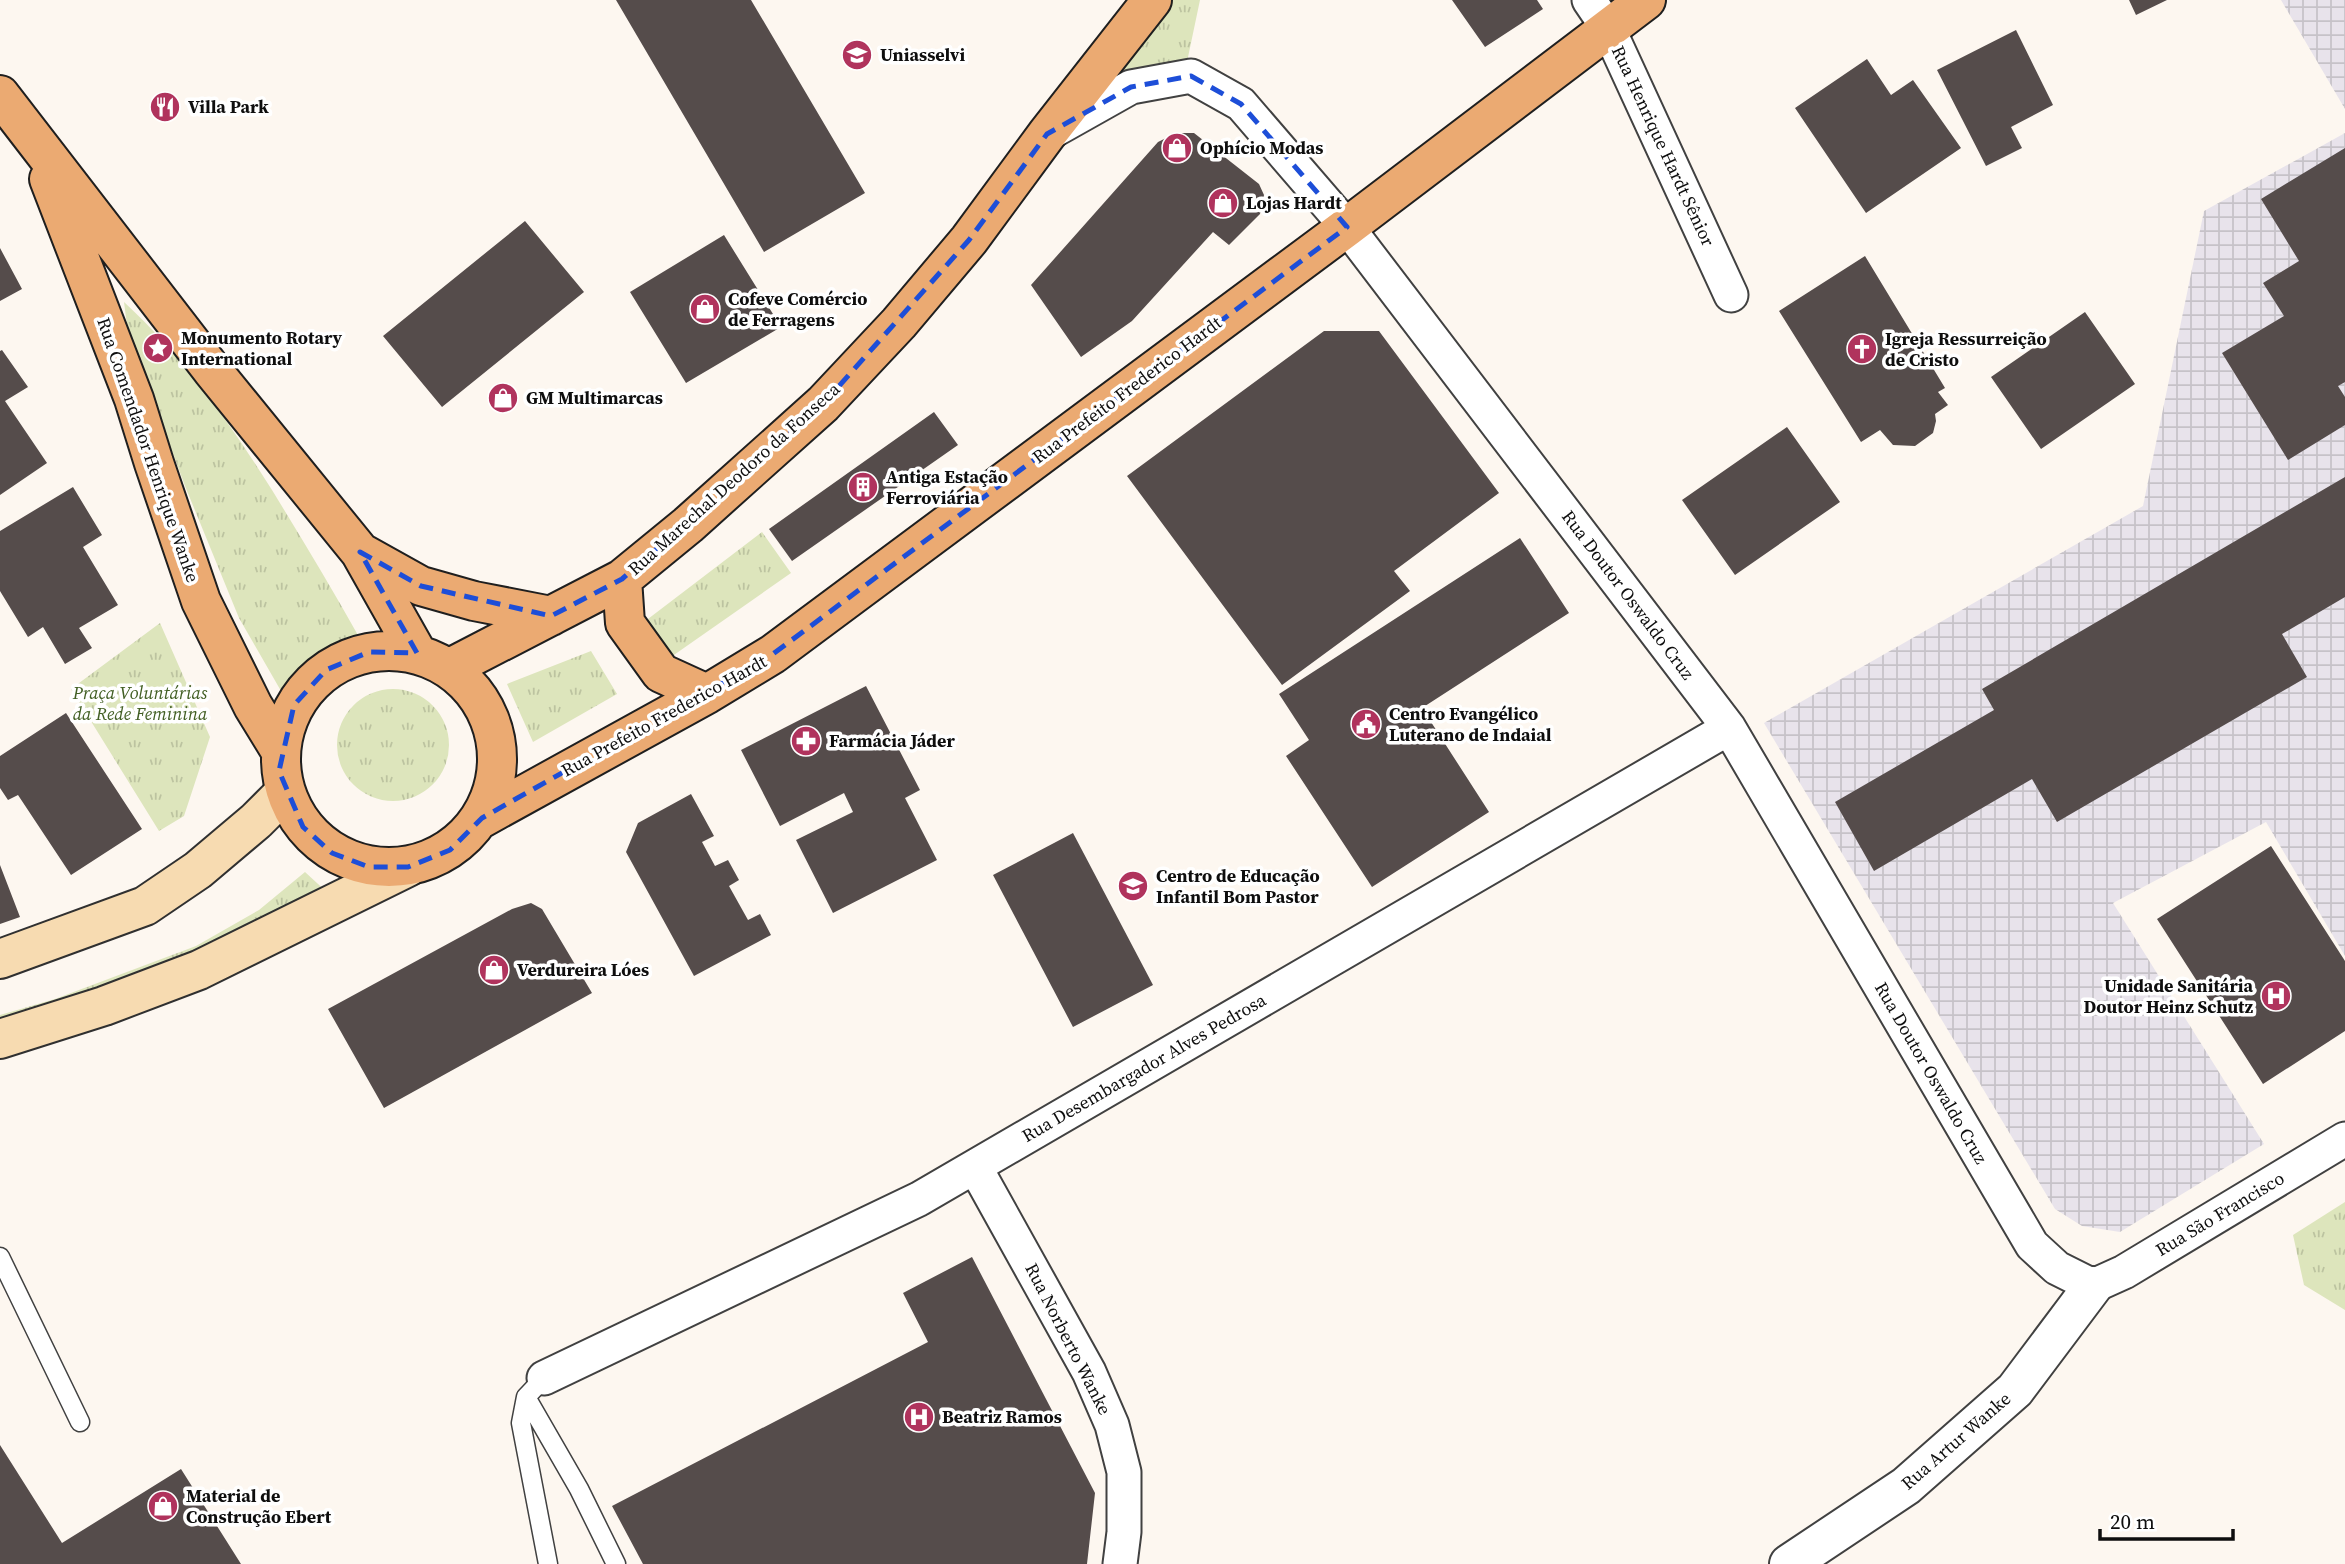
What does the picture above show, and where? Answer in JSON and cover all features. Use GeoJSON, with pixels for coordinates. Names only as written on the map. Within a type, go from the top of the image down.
{"type":"FeatureCollection","features":[{"type":"Feature","properties":{"kind":"main road","name":"Rua Marechal Deodoro da Fonseca"},"geometry":{"type":"LineString","coordinates":[[434,661],[551,616],[622,579],[688,525],[823,404],[899,323],[970,240],[1047,134],[1152,0]]}},
{"type":"Feature","properties":{"kind":"main road","name":"Rua Prefeito Frederico Hardt"},"geometry":{"type":"LineString","coordinates":[[482,818],[707,694],[773,654],[1347,226],[1599,14],[1646,0]]}},
{"type":"Feature","properties":{"kind":"main road","name":"Rua Comendador Henrique Wanke"},"geometry":{"type":"LineString","coordinates":[[0,95],[212,370],[360,552],[434,661]]}},
{"type":"Feature","properties":{"kind":"main road","name":"Rua Comendador Henrique Wanke"},"geometry":{"type":"LineString","coordinates":[[35,141],[134,399],[201,601],[247,694],[280,750]]}},
{"type":"Feature","properties":{"kind":"main road"},"geometry":{"type":"LineString","coordinates":[[360,552],[421,586],[474,601],[551,616]]}},
{"type":"Feature","properties":{"kind":"main road"},"geometry":{"type":"LineString","coordinates":[[622,579],[625,623],[661,673],[707,694]]}},
{"type":"Feature","properties":{"kind":"main road"},"geometry":{"type":"LineString","coordinates":[[0,1039],[104,1006],[199,970],[408,867],[450,850],[482,818],[495,787],[499,753],[492,720],[475,691],[434,661],[369,652],[326,670],[294,705],[280,750],[279,771],[285,792],[303,827],[332,853],[369,867],[408,867]]}},
{"type":"Feature","properties":{"kind":"main road"},"geometry":{"type":"LineString","coordinates":[[0,959],[145,906],[198,870],[256,821],[285,792]]}},
{"type":"Feature","properties":{"kind":"street","name":"Rua Henrique Hardt Sênior"},"geometry":{"type":"LineString","coordinates":[[1599,14],[1731,295]]}},
{"type":"Feature","properties":{"kind":"street","name":"Rua Doutor Oswaldo Cruz"},"geometry":{"type":"LineString","coordinates":[[1047,134],[1131,87],[1191,76],[1241,104],[1347,226],[1729,728],[2032,1245],[2057,1268],[2093,1286]]}},
{"type":"Feature","properties":{"kind":"street","name":"Rua Desembargador Alves Pedrosa"},"geometry":{"type":"LineString","coordinates":[[535,1388],[919,1199],[1729,728]]}},
{"type":"Feature","properties":{"kind":"street","name":"Rua São Francisco"},"geometry":{"type":"LineString","coordinates":[[2093,1286],[2124,1272],[2345,1139]]}},
{"type":"Feature","properties":{"kind":"street","name":"Rua Norberto Wanke"},"geometry":{"type":"LineString","coordinates":[[975,1167],[1088,1372],[1112,1424],[1124,1472],[1124,1532],[1120,1564]]}},
{"type":"Feature","properties":{"kind":"street","name":"Rua Artur Wanke"},"geometry":{"type":"LineString","coordinates":[[1789,1564],[1906,1486],[2015,1390],[2093,1286]]}},
{"type":"Feature","properties":{"kind":"lane"},"geometry":{"type":"LineString","coordinates":[[0,1257],[80,1422]]}},
{"type":"Feature","properties":{"kind":"lane"},"geometry":{"type":"LineString","coordinates":[[535,1388],[521,1423],[548,1564]]}},
{"type":"Feature","properties":{"kind":"lane"},"geometry":{"type":"LineString","coordinates":[[535,1388],[579,1489],[616,1564]]}},
{"type":"Feature","properties":{"kind":"highlighted area"},"geometry":{"type":"Polygon","coordinates":[[[1191,76],[1241,104],[1347,227],[773,654],[482,818],[450,850],[408,867],[369,867],[332,853],[303,827],[279,771],[294,705],[326,670],[369,652],[417,653],[360,552],[421,586],[551,616],[622,579],[823,404],[969,240],[1047,134],[1131,87],[1191,76]]]}},
{"type":"Feature","properties":{"kind":"shaded area"},"geometry":{"type":"Polygon","coordinates":[[[2281,0],[2345,0],[2345,109],[2281,0]]]}},
{"type":"Feature","properties":{"kind":"shaded area"},"geometry":{"type":"Polygon","coordinates":[[[2345,133],[2345,956],[2266,822],[2113,903],[2264,1144],[2120,1232],[2082,1226],[2055,1209],[1764,723],[2143,506],[2204,211],[2345,133]]]}},
{"type":"Feature","properties":{"kind":"green space"},"geometry":{"type":"Polygon","coordinates":[[[1172,0],[1200,0],[1187,62],[1155,65],[1092,96],[1160,12],[1172,0]]]}},
{"type":"Feature","properties":{"kind":"green space"},"geometry":{"type":"Polygon","coordinates":[[[124,302],[186,368],[222,415],[272,490],[359,637],[336,646],[306,664],[281,691],[239,618],[185,486],[128,333],[124,302]]]}},
{"type":"Feature","properties":{"kind":"green space"},"geometry":{"type":"Polygon","coordinates":[[[762,532],[791,573],[671,657],[644,622],[762,532]]]}},
{"type":"Feature","properties":{"kind":"green space","name":"Praça Voluntárias da Rede Feminina"},"geometry":{"type":"Polygon","coordinates":[[[160,623],[210,737],[184,816],[159,831],[71,689],[160,623]]]}},
{"type":"Feature","properties":{"kind":"green space"},"geometry":{"type":"Polygon","coordinates":[[[591,651],[617,694],[533,742],[507,684],[591,651]]]}},
{"type":"Feature","properties":{"kind":"green space"},"geometry":{"type":"Polygon","coordinates":[[[393,689],[415,693],[433,705],[445,723],[449,745],[445,767],[433,785],[415,797],[393,801],[371,797],[353,785],[341,767],[337,745],[341,723],[353,705],[371,693],[393,689]]]}},
{"type":"Feature","properties":{"kind":"green space"},"geometry":{"type":"Polygon","coordinates":[[[305,872],[330,895],[199,957],[0,1026],[0,1015],[55,999],[196,946],[259,910],[305,872]]]}},
{"type":"Feature","properties":{"kind":"green space"},"geometry":{"type":"Polygon","coordinates":[[[2345,1202],[2345,1310],[2304,1285],[2293,1235],[2345,1202]]]}},
{"type":"Feature","properties":{"kind":"building"},"geometry":{"type":"Polygon","coordinates":[[[616,0],[751,0],[865,193],[764,252],[616,0]]]}},
{"type":"Feature","properties":{"kind":"building"},"geometry":{"type":"Polygon","coordinates":[[[1452,0],[1537,0],[1543,9],[1485,47],[1452,0]]]}},
{"type":"Feature","properties":{"kind":"building"},"geometry":{"type":"Polygon","coordinates":[[[2129,0],[2167,0],[2136,15],[2129,0]]]}},
{"type":"Feature","properties":{"kind":"building"},"geometry":{"type":"Polygon","coordinates":[[[2016,30],[2053,105],[2011,127],[2022,148],[1986,166],[1937,70],[2016,30]]]}},
{"type":"Feature","properties":{"kind":"building"},"geometry":{"type":"Polygon","coordinates":[[[1867,59],[1891,95],[1913,80],[1961,148],[1866,213],[1795,108],[1867,59]]]}},
{"type":"Feature","properties":{"kind":"building"},"geometry":{"type":"Polygon","coordinates":[[[1176,133],[1194,133],[1259,184],[1264,195],[1260,214],[1229,245],[1213,232],[1132,321],[1081,357],[1031,285],[1158,142],[1176,133]]]}},
{"type":"Feature","properties":{"kind":"building"},"geometry":{"type":"Polygon","coordinates":[[[2345,148],[2345,382],[2338,386],[2345,397],[2345,425],[2288,460],[2222,353],[2284,316],[2263,283],[2299,261],[2261,199],[2345,148]]]}},
{"type":"Feature","properties":{"kind":"building"},"geometry":{"type":"Polygon","coordinates":[[[525,221],[584,292],[442,407],[383,336],[525,221]]]}},
{"type":"Feature","properties":{"kind":"building","name":"Cofeve Comércio de Ferragens"},"geometry":{"type":"Polygon","coordinates":[[[724,235],[781,327],[686,383],[630,292],[724,235]]]}},
{"type":"Feature","properties":{"kind":"building"},"geometry":{"type":"Polygon","coordinates":[[[0,248],[22,289],[0,301],[0,248]]]}},
{"type":"Feature","properties":{"kind":"building","name":"Igreja Ressurreição de Cristo"},"geometry":{"type":"Polygon","coordinates":[[[1865,256],[1945,388],[1938,392],[1948,405],[1935,414],[1933,433],[1915,446],[1893,445],[1880,430],[1861,442],[1779,311],[1865,256]]]}},
{"type":"Feature","properties":{"kind":"building"},"geometry":{"type":"Polygon","coordinates":[[[2085,312],[2135,384],[2041,449],[1991,377],[2085,312]]]}},
{"type":"Feature","properties":{"kind":"building"},"geometry":{"type":"Polygon","coordinates":[[[1324,331],[1379,331],[1499,493],[1394,571],[1410,591],[1282,685],[1127,476],[1324,331]]]}},
{"type":"Feature","properties":{"kind":"building"},"geometry":{"type":"Polygon","coordinates":[[[2,350],[28,387],[5,401],[47,463],[0,495],[0,351],[2,350]]]}},
{"type":"Feature","properties":{"kind":"building","name":"Antiga Estação Ferroviária"},"geometry":{"type":"Polygon","coordinates":[[[934,412],[958,445],[792,561],[769,529],[934,412]]]}},
{"type":"Feature","properties":{"kind":"building"},"geometry":{"type":"Polygon","coordinates":[[[1787,427],[1840,502],[1735,575],[1682,500],[1787,427]]]}},
{"type":"Feature","properties":{"kind":"building"},"geometry":{"type":"Polygon","coordinates":[[[2345,477],[2345,597],[2282,634],[2307,677],[2057,822],[2032,779],[1874,871],[1835,802],[1994,710],[1982,689],[2345,477]]]}},
{"type":"Feature","properties":{"kind":"building"},"geometry":{"type":"Polygon","coordinates":[[[73,487],[102,535],[83,547],[118,605],[79,628],[92,648],[65,664],[43,627],[28,637],[0,591],[0,531],[73,487]]]}},
{"type":"Feature","properties":{"kind":"building","name":"Centro Evangélico Luterano de Indaial"},"geometry":{"type":"Polygon","coordinates":[[[1520,538],[1569,613],[1422,708],[1489,812],[1372,887],[1286,756],[1309,740],[1279,694],[1520,538]]]}},
{"type":"Feature","properties":{"kind":"building"},"geometry":{"type":"Polygon","coordinates":[[[866,686],[920,790],[905,798],[937,860],[833,913],[796,840],[853,812],[844,793],[780,826],[741,750],[866,686]]]}},
{"type":"Feature","properties":{"kind":"building"},"geometry":{"type":"Polygon","coordinates":[[[66,713],[142,829],[71,875],[18,795],[8,800],[0,788],[0,756],[66,713]]]}},
{"type":"Feature","properties":{"kind":"building"},"geometry":{"type":"Polygon","coordinates":[[[691,794],[714,836],[702,842],[715,866],[728,860],[739,880],[729,886],[748,920],[760,914],[771,935],[694,976],[626,852],[638,823],[691,794]]]}},
{"type":"Feature","properties":{"kind":"building"},"geometry":{"type":"Polygon","coordinates":[[[1073,833],[1153,985],[1073,1027],[993,875],[1073,833]]]}},
{"type":"Feature","properties":{"kind":"building","name":"Unidade Sanitária Doutor Heinz Schutz"},"geometry":{"type":"Polygon","coordinates":[[[2271,846],[2345,961],[2345,1031],[2263,1084],[2157,919],[2271,846]]]}},
{"type":"Feature","properties":{"kind":"building"},"geometry":{"type":"Polygon","coordinates":[[[0,865],[20,917],[0,924],[0,865]]]}},
{"type":"Feature","properties":{"kind":"building"},"geometry":{"type":"Polygon","coordinates":[[[531,903],[542,909],[592,993],[384,1108],[328,1009],[512,909],[531,903]]]}},
{"type":"Feature","properties":{"kind":"building","name":"Beatriz Ramos"},"geometry":{"type":"Polygon","coordinates":[[[972,1257],[1095,1493],[1087,1564],[643,1564],[612,1506],[928,1342],[903,1293],[972,1257]]]}},
{"type":"Feature","properties":{"kind":"building","name":"Material de Construção Ebert"},"geometry":{"type":"Polygon","coordinates":[[[0,1445],[62,1543],[181,1469],[241,1564],[0,1564],[0,1445]]]}},
{"type":"Feature","properties":{"kind":"place","name":"Uniasselvi"},"geometry":{"type":"Point","coordinates":[857,55]}},
{"type":"Feature","properties":{"kind":"place","name":"Villa Park"},"geometry":{"type":"Point","coordinates":[165,107]}},
{"type":"Feature","properties":{"kind":"place","name":"Ophício Modas"},"geometry":{"type":"Point","coordinates":[1177,148]}},
{"type":"Feature","properties":{"kind":"place","name":"Lojas Hardt"},"geometry":{"type":"Point","coordinates":[1223,203]}},
{"type":"Feature","properties":{"kind":"place","name":"Cofeve Comércio de Ferragens"},"geometry":{"type":"Point","coordinates":[705,309]}},
{"type":"Feature","properties":{"kind":"place","name":"Monumento Rotary International"},"geometry":{"type":"Point","coordinates":[158,348]}},
{"type":"Feature","properties":{"kind":"place","name":"Igreja Ressurreição de Cristo"},"geometry":{"type":"Point","coordinates":[1862,349]}},
{"type":"Feature","properties":{"kind":"place","name":"GM Multimarcas"},"geometry":{"type":"Point","coordinates":[503,398]}},
{"type":"Feature","properties":{"kind":"place","name":"Antiga Estação Ferroviária"},"geometry":{"type":"Point","coordinates":[863,487]}},
{"type":"Feature","properties":{"kind":"place","name":"Centro Evangélico Luterano de Indaial"},"geometry":{"type":"Point","coordinates":[1366,724]}},
{"type":"Feature","properties":{"kind":"place","name":"Farmácia Jáder"},"geometry":{"type":"Point","coordinates":[806,741]}},
{"type":"Feature","properties":{"kind":"place","name":"Centro de Educação Infantil Bom Pastor"},"geometry":{"type":"Point","coordinates":[1133,886]}},
{"type":"Feature","properties":{"kind":"place","name":"Verdureira Lóes"},"geometry":{"type":"Point","coordinates":[494,970]}},
{"type":"Feature","properties":{"kind":"place","name":"Unidade Sanitária Doutor Heinz Schutz"},"geometry":{"type":"Point","coordinates":[2276,996]}},
{"type":"Feature","properties":{"kind":"place","name":"Beatriz Ramos"},"geometry":{"type":"Point","coordinates":[919,1417]}},
{"type":"Feature","properties":{"kind":"place","name":"Material de Construção Ebert"},"geometry":{"type":"Point","coordinates":[163,1506]}}]}
